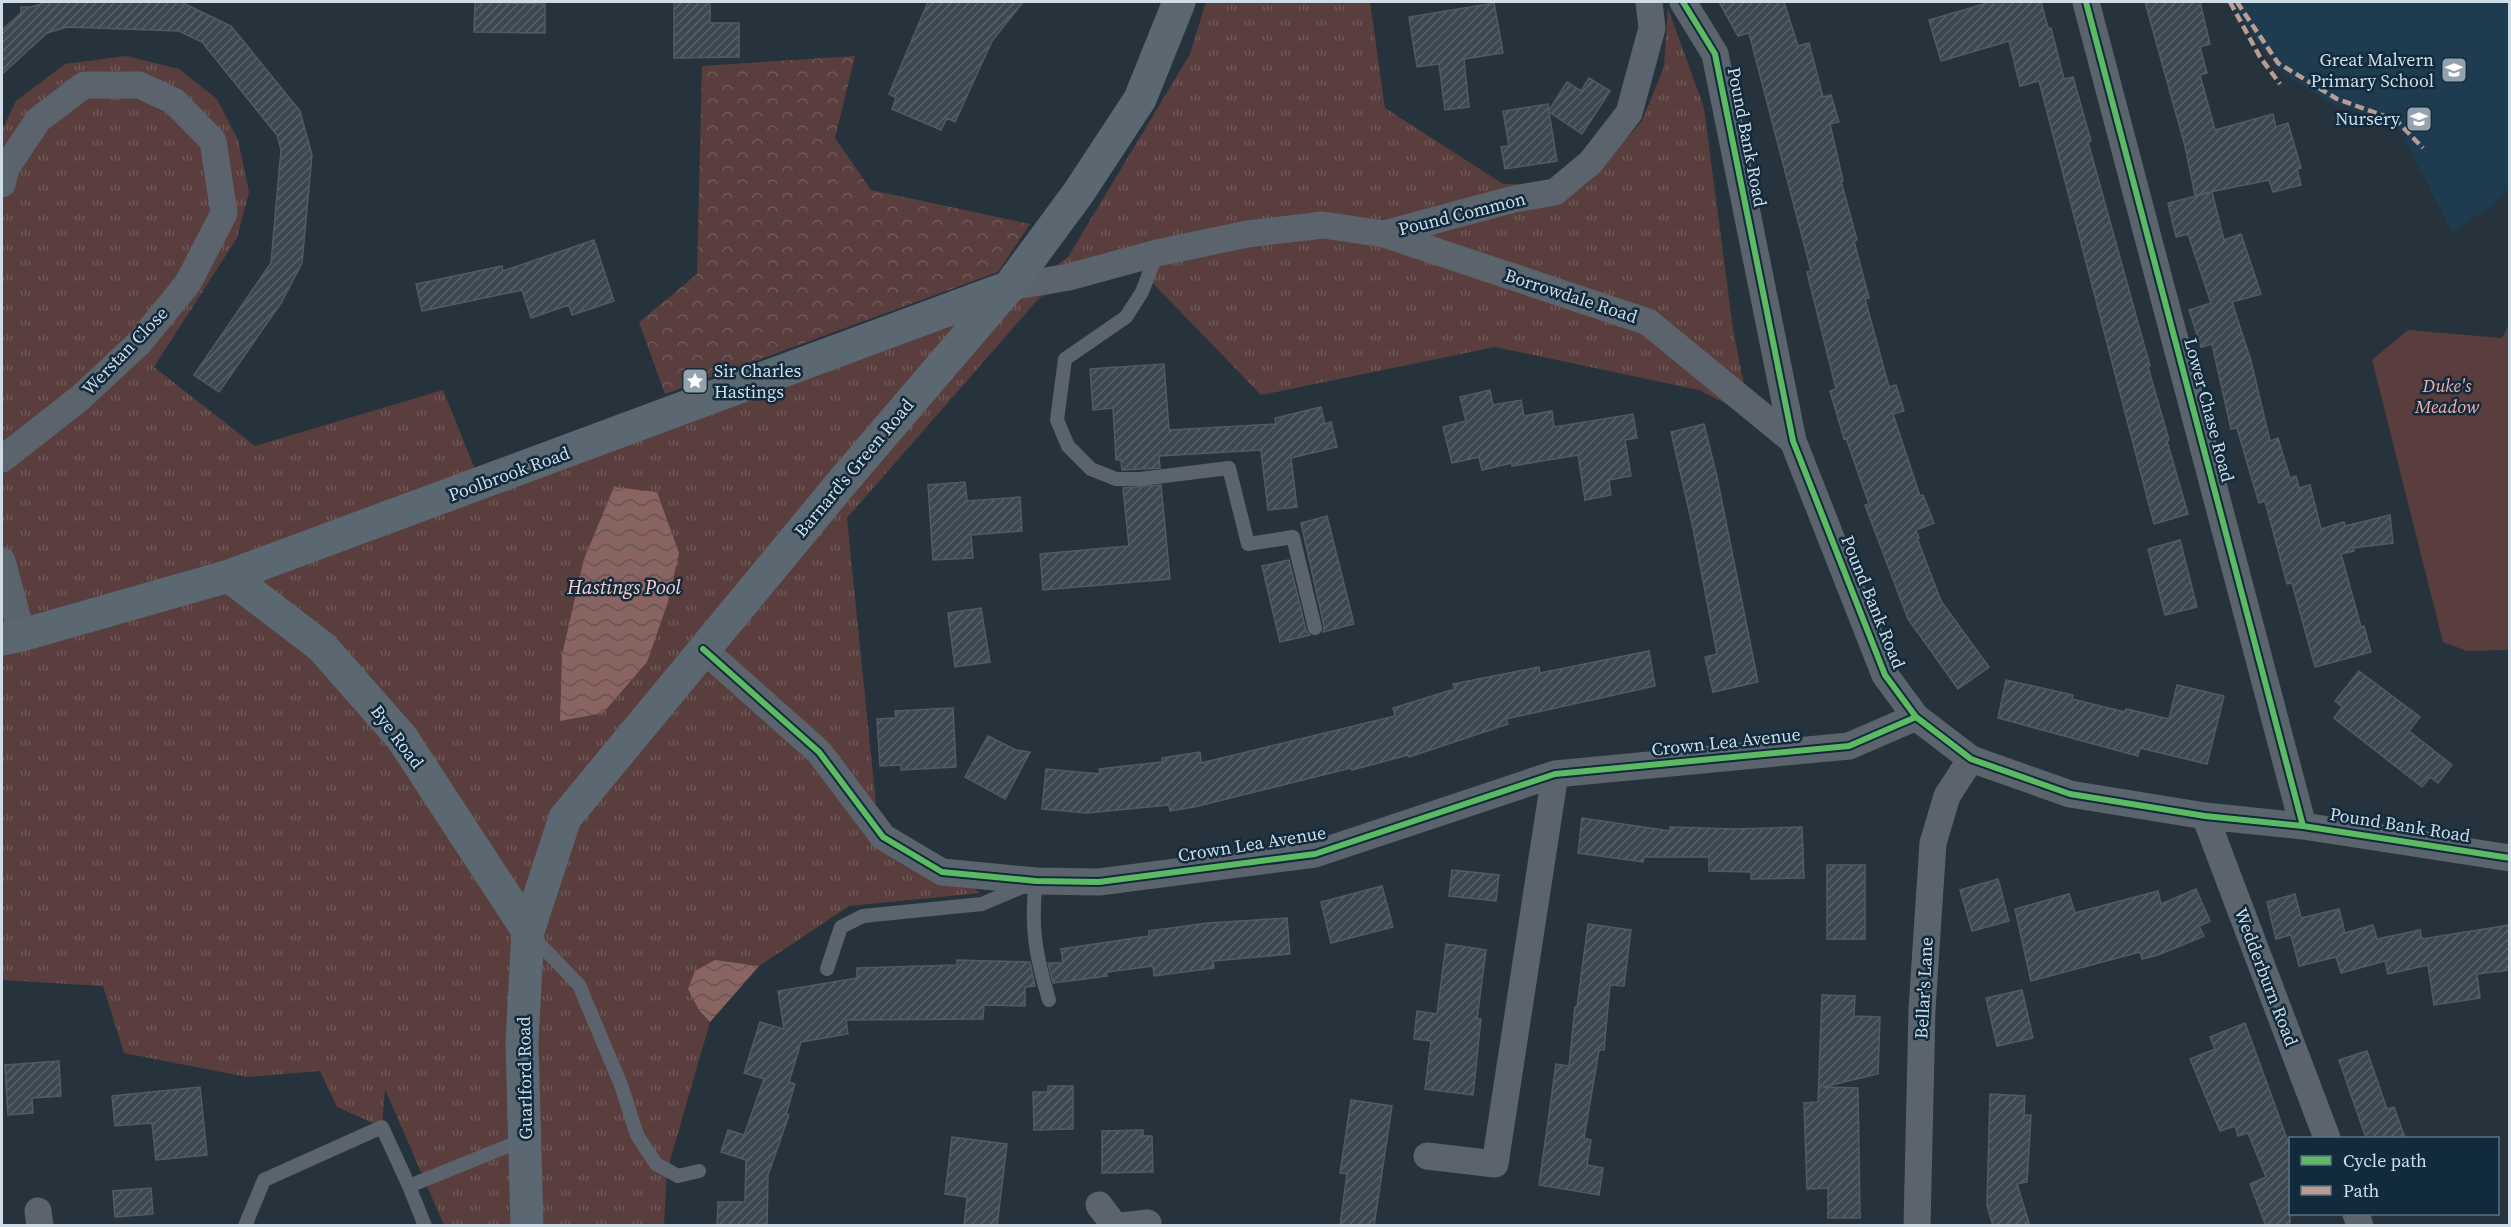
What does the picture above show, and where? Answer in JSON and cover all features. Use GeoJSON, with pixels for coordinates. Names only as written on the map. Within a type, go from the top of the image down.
{"type":"FeatureCollection","features":[{"type":"Feature","properties":{"kind":"main road","name":"Barnard's Green Road"},"geometry":{"type":"LineString","coordinates":[[528,931],[565,818],[703,649],[1009,287],[1079,192],[1140,99],[1179,2]]}},
{"type":"Feature","properties":{"kind":"main road","name":"Poolbrook Road"},"geometry":{"type":"LineString","coordinates":[[12,637],[229,576],[1009,287]]}},
{"type":"Feature","properties":{"kind":"main road","name":"Bye Road"},"geometry":{"type":"LineString","coordinates":[[229,576],[322,647],[402,738],[528,931]]}},
{"type":"Feature","properties":{"kind":"main road","name":"Guarlford Road"},"geometry":{"type":"LineString","coordinates":[[527,1226],[522,1042],[528,931]]}},
{"type":"Feature","properties":{"kind":"street","name":"Pound Common"},"geometry":{"type":"LineString","coordinates":[[1009,287],[1069,277],[1157,253],[1247,234],[1323,225],[1384,234],[1515,199],[1555,192],[1591,162],[1629,113],[1652,28],[1649,2]]}},
{"type":"Feature","properties":{"kind":"street","name":"Pound Bank Road"},"geometry":{"type":"LineString","coordinates":[[1683,2],[1715,54],[1793,441],[1885,675],[1916,717],[1971,759],[2070,795],[2205,816],[2303,826],[2510,858]]}},
{"type":"Feature","properties":{"kind":"street","name":"Lower Chase Road"},"geometry":{"type":"LineString","coordinates":[[2086,2],[2303,826]]}},
{"type":"Feature","properties":{"kind":"street","name":"Werstan Close"},"geometry":{"type":"LineString","coordinates":[[2,184],[6,168],[38,120],[84,86],[140,85],[174,101],[213,141],[224,213],[188,283],[138,343],[80,398],[2,459]]}},
{"type":"Feature","properties":{"kind":"street","name":"Borrowdale Road"},"geometry":{"type":"LineString","coordinates":[[1384,234],[1648,322],[1793,441]]}},
{"type":"Feature","properties":{"kind":"street"},"geometry":{"type":"LineString","coordinates":[[2,561],[12,637]]}},
{"type":"Feature","properties":{"kind":"street","name":"Crown Lea Avenue"},"geometry":{"type":"LineString","coordinates":[[703,649],[819,752],[883,837],[942,873],[1036,881],[1099,882],[1315,854],[1556,774],[1849,746],[1916,717]]}},
{"type":"Feature","properties":{"kind":"street","name":"Bellar's Lane"},"geometry":{"type":"LineString","coordinates":[[1917,1226],[1922,1009],[1933,843],[1947,796],[1971,759]]}},
{"type":"Feature","properties":{"kind":"street"},"geometry":{"type":"LineString","coordinates":[[1426,1156],[1496,1164],[1556,774]]}},
{"type":"Feature","properties":{"kind":"street","name":"Wedderburn Road"},"geometry":{"type":"LineString","coordinates":[[2205,816],[2327,1137]]}},
{"type":"Feature","properties":{"kind":"lane"},"geometry":{"type":"LineString","coordinates":[[1157,253],[1142,292],[1126,317],[1065,359],[1057,420],[1068,446],[1091,469],[1116,479],[1229,468],[1248,544],[1293,537],[1315,628]]}},
{"type":"Feature","properties":{"kind":"lane"},"geometry":{"type":"LineString","coordinates":[[827,969],[841,927],[863,916],[982,904],[1036,881],[1032,914],[1040,972],[1049,1000]]}},
{"type":"Feature","properties":{"kind":"lane"},"geometry":{"type":"LineString","coordinates":[[528,931],[579,985],[621,1086],[637,1135],[656,1164],[678,1176],[699,1171]]}},
{"type":"Feature","properties":{"kind":"lane"},"geometry":{"type":"LineString","coordinates":[[245,1226],[264,1180],[382,1127],[425,1226]]}},
{"type":"Feature","properties":{"kind":"lane"},"geometry":{"type":"LineString","coordinates":[[409,1186],[525,1140]]}},
{"type":"Feature","properties":{"kind":"shaded area"},"geometry":{"type":"Polygon","coordinates":[[[2234,2],[2509,2],[2509,187],[2497,202],[2452,232],[2397,125],[2331,103],[2280,72],[2239,17],[2234,2]]]}},
{"type":"Feature","properties":{"kind":"green space"},"geometry":{"type":"Polygon","coordinates":[[[1206,2],[1370,2],[1385,108],[1503,184],[1584,186],[1642,121],[1664,67],[1668,8],[1704,108],[1733,329],[1750,416],[1699,390],[1495,347],[1261,395],[1141,271],[1040,297],[847,518],[876,805],[896,832],[980,893],[849,906],[759,966],[710,1022],[667,1171],[664,1225],[444,1225],[385,1089],[382,1127],[337,1107],[320,1071],[247,1077],[124,1053],[103,986],[2,980],[2,130],[16,101],[65,64],[126,56],[179,69],[217,99],[238,140],[249,192],[237,238],[154,367],[255,446],[443,390],[475,469],[1000,307],[1068,257],[1190,54],[1206,2]]]}},
{"type":"Feature","properties":{"kind":"green space"},"geometry":{"type":"Polygon","coordinates":[[[855,56],[835,138],[871,190],[1030,224],[998,272],[665,394],[639,322],[697,274],[702,66],[855,56]]]}},
{"type":"Feature","properties":{"kind":"green space","name":"Duke's Meadow"},"geometry":{"type":"Polygon","coordinates":[[[2509,324],[2509,650],[2467,651],[2443,642],[2372,360],[2408,330],[2502,338],[2509,324]]]}},
{"type":"Feature","properties":{"kind":"water","name":"Hastings Pool"},"geometry":{"type":"Polygon","coordinates":[[[614,487],[657,492],[679,553],[668,602],[647,662],[603,713],[560,721],[562,655],[584,559],[614,487]]]}},
{"type":"Feature","properties":{"kind":"water"},"geometry":{"type":"Polygon","coordinates":[[[715,960],[759,966],[710,1022],[699,1010],[688,989],[695,971],[715,960]]]}},
{"type":"Feature","properties":{"kind":"building"},"geometry":{"type":"Polygon","coordinates":[[[47,2],[181,2],[231,26],[300,111],[312,155],[302,263],[281,303],[219,392],[194,375],[271,263],[281,150],[277,135],[202,42],[179,31],[67,27],[47,33],[2,74],[2,30],[21,13],[21,7],[31,7],[47,2]]]}},
{"type":"Feature","properties":{"kind":"building"},"geometry":{"type":"Polygon","coordinates":[[[475,2],[545,4],[545,33],[474,32],[475,2]]]}},
{"type":"Feature","properties":{"kind":"building"},"geometry":{"type":"Polygon","coordinates":[[[674,2],[710,2],[710,23],[739,23],[739,57],[674,58],[674,2]]]}},
{"type":"Feature","properties":{"kind":"building"},"geometry":{"type":"Polygon","coordinates":[[[928,2],[1023,2],[992,41],[955,122],[947,118],[941,130],[892,109],[896,98],[889,94],[928,2]]]}},
{"type":"Feature","properties":{"kind":"building"},"geometry":{"type":"Polygon","coordinates":[[[1719,2],[1784,2],[1798,46],[1809,43],[1823,97],[1831,95],[1839,122],[1830,124],[1843,181],[1841,181],[1857,240],[1854,241],[1869,298],[1865,299],[1889,387],[1896,385],[1904,411],[1893,414],[1920,496],[1923,495],[1934,523],[1916,530],[1919,538],[1917,538],[1941,601],[1989,667],[1958,689],[1908,619],[1865,505],[1869,504],[1846,438],[1844,439],[1830,391],[1836,389],[1807,272],[1811,271],[1749,33],[1738,36],[1719,2]]]}},
{"type":"Feature","properties":{"kind":"building"},"geometry":{"type":"Polygon","coordinates":[[[1991,2],[2041,2],[2048,28],[2051,28],[2064,79],[2073,77],[2091,141],[2088,142],[2188,514],[2154,524],[2039,81],[2020,86],[2009,41],[1941,61],[1929,20],[1991,2]]]}},
{"type":"Feature","properties":{"kind":"building"},"geometry":{"type":"Polygon","coordinates":[[[2145,2],[2200,2],[2210,44],[2200,47],[2207,73],[2200,75],[2215,130],[2273,114],[2276,127],[2288,123],[2301,168],[2297,169],[2301,185],[2273,192],[2269,180],[2195,195],[2185,146],[2145,2]]]}},
{"type":"Feature","properties":{"kind":"building"},"geometry":{"type":"Polygon","coordinates":[[[1494,3],[1503,53],[1464,59],[1469,107],[1445,110],[1439,64],[1417,67],[1409,17],[1494,3]]]}},
{"type":"Feature","properties":{"kind":"building"},"geometry":{"type":"Polygon","coordinates":[[[1589,78],[1610,91],[1582,134],[1549,112],[1557,161],[1505,169],[1501,147],[1509,146],[1503,111],[1548,104],[1549,110],[1567,82],[1581,91],[1589,78]]]}},
{"type":"Feature","properties":{"kind":"building"},"geometry":{"type":"Polygon","coordinates":[[[2212,192],[2224,240],[2241,234],[2261,294],[2232,302],[2251,361],[2270,441],[2278,438],[2290,478],[2296,476],[2299,488],[2310,485],[2321,529],[2344,522],[2345,526],[2390,515],[2393,543],[2353,548],[2354,551],[2341,554],[2361,627],[2364,626],[2371,652],[2315,667],[2292,583],[2287,584],[2265,501],[2259,503],[2237,428],[2231,429],[2212,344],[2201,347],[2189,310],[2211,303],[2188,234],[2176,237],[2168,203],[2212,192]]]}},
{"type":"Feature","properties":{"kind":"building"},"geometry":{"type":"Polygon","coordinates":[[[594,240],[614,301],[572,315],[569,305],[531,318],[522,290],[422,311],[416,284],[502,266],[503,271],[594,240]]]}},
{"type":"Feature","properties":{"kind":"building"},"geometry":{"type":"Polygon","coordinates":[[[1164,364],[1169,430],[1276,424],[1275,418],[1321,407],[1325,424],[1331,422],[1337,447],[1291,458],[1297,507],[1268,510],[1261,450],[1159,456],[1160,468],[1122,470],[1121,460],[1116,460],[1113,408],[1093,410],[1090,369],[1164,364]]]}},
{"type":"Feature","properties":{"kind":"building"},"geometry":{"type":"Polygon","coordinates":[[[1490,390],[1493,405],[1521,400],[1524,416],[1552,411],[1554,427],[1633,414],[1637,438],[1625,440],[1631,476],[1609,480],[1611,495],[1585,500],[1578,455],[1512,466],[1512,463],[1482,470],[1479,457],[1452,463],[1443,427],[1466,421],[1460,397],[1490,390]]]}},
{"type":"Feature","properties":{"kind":"building"},"geometry":{"type":"Polygon","coordinates":[[[1704,424],[1717,477],[1758,682],[1713,692],[1705,657],[1717,654],[1693,528],[1671,432],[1704,424]]]}},
{"type":"Feature","properties":{"kind":"building"},"geometry":{"type":"Polygon","coordinates":[[[965,482],[967,501],[1020,497],[1022,531],[971,535],[973,558],[933,560],[928,485],[965,482]]]}},
{"type":"Feature","properties":{"kind":"building"},"geometry":{"type":"Polygon","coordinates":[[[1161,485],[1170,579],[1043,590],[1040,554],[1129,546],[1123,488],[1161,485]]]}},
{"type":"Feature","properties":{"kind":"building"},"geometry":{"type":"Polygon","coordinates":[[[1327,516],[1354,624],[1323,632],[1324,626],[1301,523],[1327,516]]]}},
{"type":"Feature","properties":{"kind":"building"},"geometry":{"type":"Polygon","coordinates":[[[2180,540],[2197,607],[2165,615],[2148,549],[2180,540]]]}},
{"type":"Feature","properties":{"kind":"building"},"geometry":{"type":"Polygon","coordinates":[[[1289,560],[1306,630],[1310,635],[1280,642],[1262,566],[1289,560]]]}},
{"type":"Feature","properties":{"kind":"building"},"geometry":{"type":"Polygon","coordinates":[[[981,608],[990,662],[955,667],[948,613],[981,608]]]}},
{"type":"Feature","properties":{"kind":"building"},"geometry":{"type":"Polygon","coordinates":[[[1649,651],[1655,686],[1506,719],[1508,724],[1409,757],[1408,755],[1170,811],[1169,805],[1087,813],[1042,809],[1046,769],[1100,774],[1099,769],[1162,762],[1162,758],[1200,752],[1201,763],[1395,716],[1393,708],[1455,689],[1453,684],[1539,667],[1540,673],[1649,651]]]}},
{"type":"Feature","properties":{"kind":"building"},"geometry":{"type":"Polygon","coordinates":[[[2359,671],[2420,717],[2409,731],[2452,765],[2438,783],[2430,777],[2422,787],[2334,718],[2342,707],[2335,701],[2359,671]]]}},
{"type":"Feature","properties":{"kind":"building"},"geometry":{"type":"Polygon","coordinates":[[[2006,680],[2073,695],[2072,699],[2125,712],[2126,709],[2169,719],[2177,685],[2224,696],[2207,764],[2140,748],[2138,756],[1998,718],[2006,680]]]}},
{"type":"Feature","properties":{"kind":"building"},"geometry":{"type":"Polygon","coordinates":[[[953,708],[956,767],[901,770],[901,765],[880,766],[877,719],[896,718],[895,711],[953,708]]]}},
{"type":"Feature","properties":{"kind":"building"},"geometry":{"type":"Polygon","coordinates":[[[988,736],[1016,750],[1030,752],[1005,799],[965,777],[988,736]]]}},
{"type":"Feature","properties":{"kind":"building"},"geometry":{"type":"Polygon","coordinates":[[[1582,818],[1670,831],[1670,827],[1735,829],[1802,827],[1804,878],[1751,879],[1751,872],[1709,871],[1709,857],[1644,857],[1643,862],[1578,853],[1582,818]]]}},
{"type":"Feature","properties":{"kind":"building"},"geometry":{"type":"Polygon","coordinates":[[[1827,865],[1865,865],[1865,939],[1827,939],[1827,865]]]}},
{"type":"Feature","properties":{"kind":"building"},"geometry":{"type":"Polygon","coordinates":[[[1452,870],[1499,875],[1496,901],[1449,896],[1452,870]]]}},
{"type":"Feature","properties":{"kind":"building"},"geometry":{"type":"Polygon","coordinates":[[[1998,879],[2009,921],[1972,931],[1960,890],[1998,879]]]}},
{"type":"Feature","properties":{"kind":"building"},"geometry":{"type":"Polygon","coordinates":[[[1382,886],[1393,927],[1331,943],[1321,902],[1382,886]]]}},
{"type":"Feature","properties":{"kind":"building"},"geometry":{"type":"Polygon","coordinates":[[[2196,889],[2210,921],[2199,926],[2204,936],[2158,955],[2142,959],[2140,952],[2031,981],[2015,909],[2069,894],[2075,913],[2158,891],[2161,904],[2196,889]]]}},
{"type":"Feature","properties":{"kind":"building"},"geometry":{"type":"Polygon","coordinates":[[[2295,894],[2301,918],[2339,909],[2345,933],[2373,925],[2377,939],[2420,930],[2422,939],[2510,925],[2510,970],[2477,974],[2480,998],[2434,1005],[2428,965],[2388,974],[2385,961],[2341,973],[2336,957],[2299,966],[2291,935],[2276,939],[2267,902],[2295,894]]]}},
{"type":"Feature","properties":{"kind":"building"},"geometry":{"type":"Polygon","coordinates":[[[1287,918],[1290,954],[1213,961],[1214,968],[1154,976],[1153,966],[1107,972],[1107,976],[1053,983],[1048,963],[1063,963],[1061,949],[1149,936],[1149,931],[1208,923],[1287,918]]]}},
{"type":"Feature","properties":{"kind":"building"},"geometry":{"type":"Polygon","coordinates":[[[1588,924],[1631,930],[1624,986],[1610,985],[1604,1050],[1599,1050],[1584,1138],[1591,1140],[1587,1165],[1603,1168],[1599,1195],[1539,1185],[1556,1064],[1569,1066],[1575,1007],[1577,1007],[1588,924]]]}},
{"type":"Feature","properties":{"kind":"building"},"geometry":{"type":"Polygon","coordinates":[[[1446,944],[1486,950],[1477,1019],[1481,1019],[1473,1095],[1425,1089],[1431,1041],[1414,1039],[1417,1011],[1437,1014],[1446,944]]]}},
{"type":"Feature","properties":{"kind":"building"},"geometry":{"type":"Polygon","coordinates":[[[957,960],[1030,962],[1035,986],[1025,987],[1025,1006],[984,1005],[983,1019],[846,1020],[848,1034],[801,1042],[789,1082],[795,1084],[786,1114],[789,1115],[768,1175],[767,1226],[717,1226],[718,1202],[745,1202],[746,1160],[721,1152],[728,1130],[744,1135],[764,1079],[744,1073],[760,1022],[784,1029],[778,991],[857,978],[857,968],[957,965],[957,960]]]}},
{"type":"Feature","properties":{"kind":"building"},"geometry":{"type":"Polygon","coordinates":[[[2022,990],[2033,1038],[1997,1046],[1986,998],[2022,990]]]}},
{"type":"Feature","properties":{"kind":"building"},"geometry":{"type":"Polygon","coordinates":[[[1822,995],[1855,996],[1854,1016],[1880,1017],[1878,1074],[1823,1087],[1858,1088],[1860,1218],[1828,1218],[1828,1188],[1807,1189],[1804,1103],[1818,1102],[1822,995]]]}},
{"type":"Feature","properties":{"kind":"building"},"geometry":{"type":"Polygon","coordinates":[[[2245,1023],[2289,1144],[2290,1226],[2266,1226],[2250,1184],[2266,1177],[2248,1133],[2238,1136],[2235,1126],[2220,1131],[2190,1059],[2215,1049],[2210,1037],[2245,1023]]]}},
{"type":"Feature","properties":{"kind":"building"},"geometry":{"type":"Polygon","coordinates":[[[2367,1051],[2387,1109],[2394,1107],[2405,1137],[2366,1137],[2339,1060],[2367,1051]]]}},
{"type":"Feature","properties":{"kind":"building"},"geometry":{"type":"Polygon","coordinates":[[[59,1061],[61,1096],[32,1098],[33,1113],[8,1115],[5,1065],[59,1061]]]}},
{"type":"Feature","properties":{"kind":"building"},"geometry":{"type":"Polygon","coordinates":[[[1048,1086],[1073,1086],[1073,1129],[1034,1130],[1033,1092],[1048,1092],[1048,1086]]]}},
{"type":"Feature","properties":{"kind":"building"},"geometry":{"type":"Polygon","coordinates":[[[200,1087],[207,1155],[156,1160],[152,1123],[115,1126],[112,1096],[200,1087]]]}},
{"type":"Feature","properties":{"kind":"building"},"geometry":{"type":"Polygon","coordinates":[[[1990,1094],[2025,1096],[2024,1115],[2031,1115],[2027,1182],[2017,1184],[2030,1226],[1993,1226],[1987,1205],[1990,1094]]]}},
{"type":"Feature","properties":{"kind":"building"},"geometry":{"type":"Polygon","coordinates":[[[1351,1100],[1392,1106],[1374,1226],[1340,1226],[1347,1174],[1340,1173],[1351,1100]]]}},
{"type":"Feature","properties":{"kind":"building"},"geometry":{"type":"Polygon","coordinates":[[[1143,1130],[1143,1136],[1152,1136],[1153,1172],[1102,1173],[1102,1131],[1143,1130]]]}},
{"type":"Feature","properties":{"kind":"building"},"geometry":{"type":"Polygon","coordinates":[[[952,1137],[1007,1144],[997,1226],[964,1226],[967,1197],[945,1194],[952,1137]]]}},
{"type":"Feature","properties":{"kind":"building"},"geometry":{"type":"Polygon","coordinates":[[[151,1188],[153,1214],[115,1217],[113,1191],[151,1188]]]}},
{"type":"Feature","properties":{"kind":"marked path"},"geometry":{"type":"LineString","coordinates":[[2230,2],[2260,57],[2280,84]]}},
{"type":"Feature","properties":{"kind":"marked path"},"geometry":{"type":"LineString","coordinates":[[2237,2],[2278,63],[2337,99],[2396,120],[2423,148]]}},
{"type":"Feature","properties":{"kind":"cycle path"},"geometry":{"type":"LineString","coordinates":[[1683,2],[1715,54],[1793,441],[1885,675],[1916,717],[1971,759],[2070,794],[2205,816],[2303,826],[2510,858]]}},
{"type":"Feature","properties":{"kind":"cycle path"},"geometry":{"type":"LineString","coordinates":[[2086,2],[2303,826]]}},
{"type":"Feature","properties":{"kind":"cycle path"},"geometry":{"type":"LineString","coordinates":[[703,649],[819,752],[883,837],[942,872],[1036,881],[1099,882],[1315,854],[1555,774],[1849,746],[1916,717]]}},
{"type":"Feature","properties":{"kind":"place","name":"Great Malvern Primary School"},"geometry":{"type":"Point","coordinates":[2454,70]}},
{"type":"Feature","properties":{"kind":"place","name":"Nursery"},"geometry":{"type":"Point","coordinates":[2419,119]}},
{"type":"Feature","properties":{"kind":"place","name":"Sir Charles Hastings"},"geometry":{"type":"Point","coordinates":[695,381]}}]}
